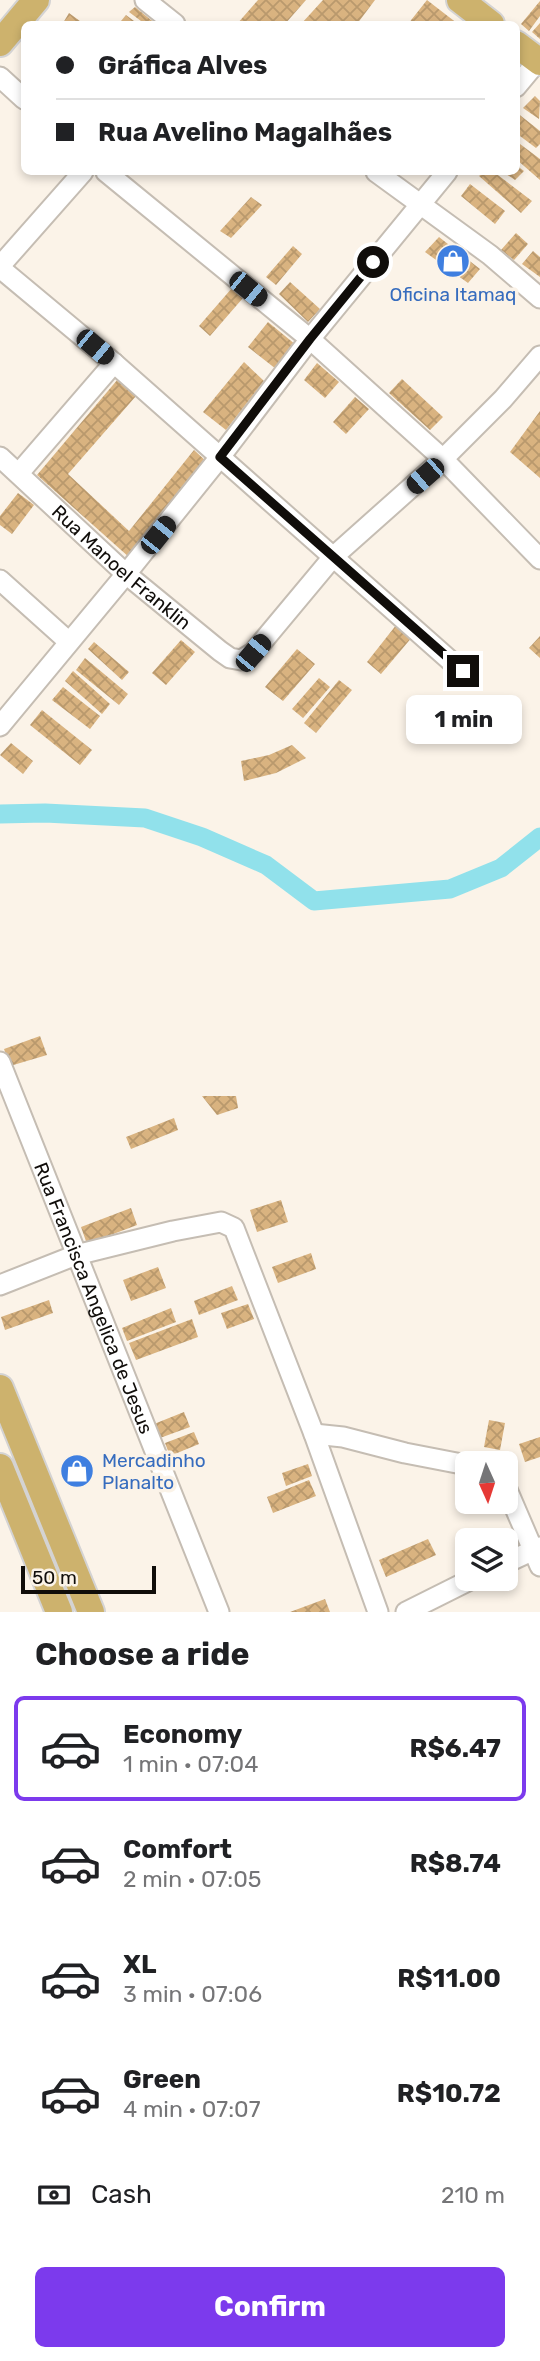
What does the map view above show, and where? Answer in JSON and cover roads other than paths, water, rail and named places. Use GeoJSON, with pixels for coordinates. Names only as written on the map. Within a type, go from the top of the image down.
{"type":"FeatureCollection","features":[{"type":"Feature","properties":{"kind":"main road"},"geometry":{"type":"LineString","coordinates":[[0,43],[36,0]]}},
{"type":"Feature","properties":{"kind":"main road"},"geometry":{"type":"LineString","coordinates":[[460,0],[487,21]]}},
{"type":"Feature","properties":{"kind":"main road"},"geometry":{"type":"LineString","coordinates":[[520,47],[539,60]]}},
{"type":"Feature","properties":{"kind":"main road"},"geometry":{"type":"LineString","coordinates":[[0,1388],[91,1612]]}},
{"type":"Feature","properties":{"kind":"main road"},"geometry":{"type":"LineString","coordinates":[[0,1467],[59,1612]]}},
{"type":"Feature","properties":{"kind":"street"},"geometry":{"type":"LineString","coordinates":[[145,0],[171,21]]}},
{"type":"Feature","properties":{"kind":"street"},"geometry":{"type":"LineString","coordinates":[[520,82],[539,60]]}},
{"type":"Feature","properties":{"kind":"street"},"geometry":{"type":"LineString","coordinates":[[0,77],[21,96]]}},
{"type":"Feature","properties":{"kind":"street"},"geometry":{"type":"LineString","coordinates":[[80,175],[0,267],[114,363],[463,671]]}},
{"type":"Feature","properties":{"kind":"street"},"geometry":{"type":"LineString","coordinates":[[110,175],[310,339],[443,459],[540,559]]}},
{"type":"Feature","properties":{"kind":"street"},"geometry":{"type":"LineString","coordinates":[[380,175],[490,255],[540,298]]}},
{"type":"Feature","properties":{"kind":"street"},"geometry":{"type":"LineString","coordinates":[[1,721],[127,574],[310,339],[444,175]]}},
{"type":"Feature","properties":{"kind":"street"},"geometry":{"type":"LineString","coordinates":[[333,557],[443,459],[540,356]]}},
{"type":"Feature","properties":{"kind":"street"},"geometry":{"type":"LineString","coordinates":[[19,473],[114,363]]}},
{"type":"Feature","properties":{"kind":"street","name":"Rua Manoel Franklin"},"geometry":{"type":"LineString","coordinates":[[0,457],[127,574],[230,658],[241,660],[253,653],[333,557]]}},
{"type":"Feature","properties":{"kind":"street"},"geometry":{"type":"LineString","coordinates":[[0,580],[69,642]]}},
{"type":"Feature","properties":{"kind":"street","name":"Rua Francisca Angelica de Jesus"},"geometry":{"type":"LineString","coordinates":[[0,1062],[219,1612]]}},
{"type":"Feature","properties":{"kind":"street"},"geometry":{"type":"LineString","coordinates":[[0,1285],[76,1255],[173,1231],[221,1222],[233,1228],[239,1237],[314,1434],[378,1612]]}},
{"type":"Feature","properties":{"kind":"street"},"geometry":{"type":"LineString","coordinates":[[314,1434],[343,1437],[455,1462]]}},
{"type":"Feature","properties":{"kind":"street"},"geometry":{"type":"LineString","coordinates":[[518,1513],[538,1554],[518,1560]]}},
{"type":"Feature","properties":{"kind":"street"},"geometry":{"type":"LineString","coordinates":[[405,1612],[455,1587]]}},
{"type":"Feature","properties":{"kind":"waterway"},"geometry":{"type":"LineString","coordinates":[[0,814],[45,813],[145,818],[202,837],[266,865],[314,901],[450,889],[501,868],[540,837]]}},
{"type":"Feature","properties":{"kind":"place","name":"Oficina Itamaq"},"geometry":{"type":"Point","coordinates":[453,261]}},
{"type":"Feature","properties":{"kind":"place","name":"Mercadinho Planalto"},"geometry":{"type":"Point","coordinates":[77,1471]}}]}
